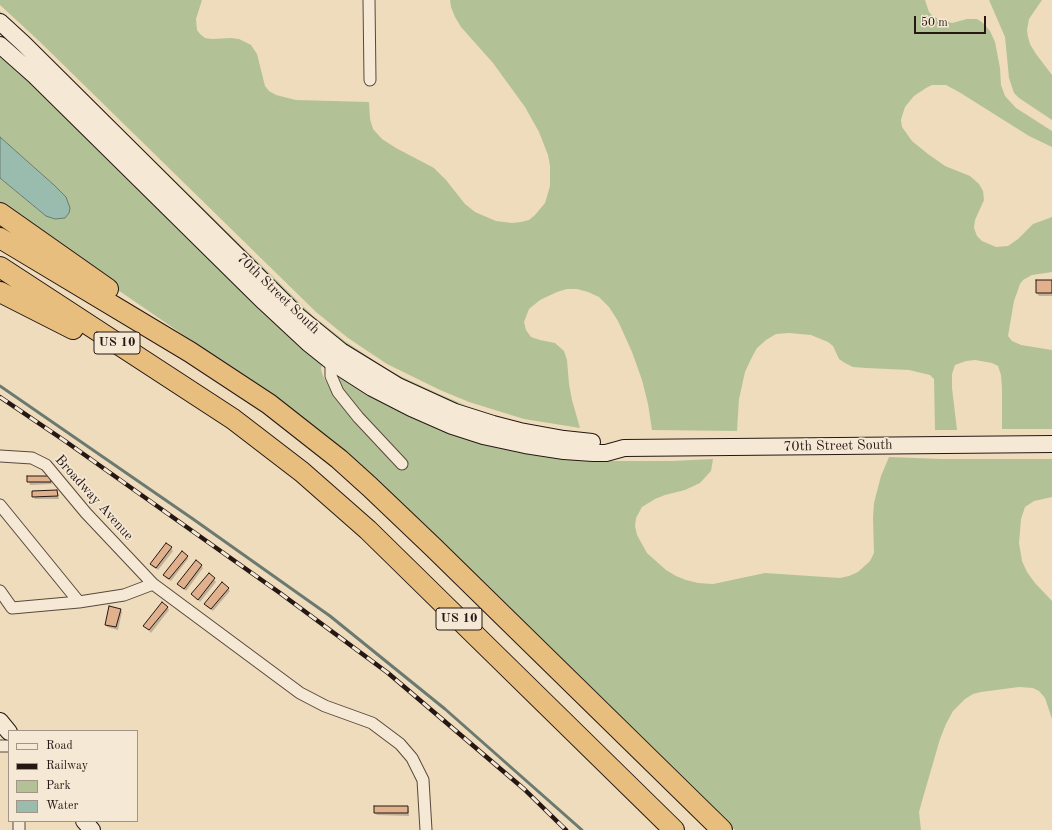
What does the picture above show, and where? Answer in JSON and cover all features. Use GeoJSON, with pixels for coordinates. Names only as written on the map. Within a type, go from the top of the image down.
{"type":"FeatureCollection","features":[{"type":"Feature","properties":{"kind":"highway"},"geometry":{"type":"LineString","coordinates":[[0,213],[158,323],[190,352]]}},
{"type":"Feature","properties":{"kind":"highway","name":"US 10"},"geometry":{"type":"LineString","coordinates":[[0,238],[190,352],[269,404],[310,436],[365,482],[722,830]]}},
{"type":"Feature","properties":{"kind":"highway","name":"US 10"},"geometry":{"type":"LineString","coordinates":[[0,267],[233,420],[302,472],[352,515],[674,830]]}},
{"type":"Feature","properties":{"kind":"highway"},"geometry":{"type":"LineString","coordinates":[[0,292],[76,331],[233,420]]}},
{"type":"Feature","properties":{"kind":"main road","name":"70th Street South"},"geometry":{"type":"LineString","coordinates":[[0,22],[298,316],[346,354],[379,375],[418,396],[476,419],[506,428],[535,434],[570,440],[606,442],[624,448]]}},
{"type":"Feature","properties":{"kind":"main road","name":"70th Street South"},"geometry":{"type":"LineString","coordinates":[[0,46],[35,76],[288,326],[333,363],[372,388],[411,408],[452,426],[520,444],[564,451],[606,453],[624,448],[1052,444]]}},
{"type":"Feature","properties":{"kind":"main road"},"geometry":{"type":"LineString","coordinates":[[0,721],[8,731]]}},
{"type":"Feature","properties":{"kind":"main road"},"geometry":{"type":"LineString","coordinates":[[85,822],[92,830]]}},
{"type":"Feature","properties":{"kind":"street"},"geometry":{"type":"LineString","coordinates":[[369,0],[370,80]]}},
{"type":"Feature","properties":{"kind":"street"},"geometry":{"type":"LineString","coordinates":[[333,363],[330,370],[331,376],[338,392],[358,417],[402,464]]}},
{"type":"Feature","properties":{"kind":"street","name":"Broadway Avenue"},"geometry":{"type":"LineString","coordinates":[[0,456],[32,458],[46,465],[86,512],[154,584],[300,693],[325,706],[372,723],[400,744],[412,758],[423,780],[426,830]]}},
{"type":"Feature","properties":{"kind":"street"},"geometry":{"type":"LineString","coordinates":[[0,505],[79,602]]}},
{"type":"Feature","properties":{"kind":"street"},"geometry":{"type":"LineString","coordinates":[[0,608],[79,602],[124,595],[154,584]]}},
{"type":"Feature","properties":{"kind":"street"},"geometry":{"type":"LineString","coordinates":[[0,591],[12,608]]}},
{"type":"Feature","properties":{"kind":"green space"},"geometry":{"type":"Polygon","coordinates":[[[0,0],[202,0],[196,19],[197,30],[205,38],[239,39],[251,45],[257,54],[265,86],[269,91],[276,95],[296,100],[369,102],[370,119],[373,129],[382,139],[434,168],[446,180],[465,204],[475,212],[496,221],[512,223],[529,220],[545,203],[550,186],[550,166],[548,155],[539,132],[525,107],[493,63],[461,27],[455,17],[450,0],[925,0],[929,12],[934,17],[941,20],[952,23],[967,19],[977,19],[990,31],[995,42],[1000,68],[1001,85],[1005,96],[1016,108],[1052,131],[1052,147],[1029,136],[946,85],[932,85],[914,96],[905,107],[901,120],[902,127],[912,141],[928,154],[945,166],[970,176],[979,184],[983,191],[984,200],[975,220],[974,228],[977,236],[982,241],[996,247],[1008,246],[1018,239],[1033,224],[1052,217],[1052,272],[1032,275],[1023,280],[1020,284],[1014,301],[1008,336],[1012,341],[1021,345],[1052,350],[1052,429],[1002,429],[1001,375],[998,366],[992,363],[975,360],[966,361],[955,365],[952,374],[952,388],[957,430],[935,430],[934,379],[930,375],[909,370],[853,367],[839,359],[833,346],[828,342],[811,335],[789,333],[776,334],[766,340],[757,348],[751,359],[745,372],[739,399],[737,431],[652,430],[642,380],[632,352],[618,321],[609,307],[599,297],[577,289],[567,289],[540,300],[529,309],[524,322],[526,330],[531,337],[555,343],[564,351],[567,360],[572,400],[580,428],[524,419],[469,402],[440,390],[387,364],[348,338],[316,312],[39,41],[0,5],[0,0]]]}},
{"type":"Feature","properties":{"kind":"green space"},"geometry":{"type":"Polygon","coordinates":[[[989,0],[1042,0],[1029,19],[1027,30],[1030,44],[1052,75],[1052,120],[1014,93],[1009,78],[1005,37],[989,0]]]}},
{"type":"Feature","properties":{"kind":"green space"},"geometry":{"type":"Polygon","coordinates":[[[0,11],[313,316],[346,342],[400,376],[467,406],[522,424],[463,408],[415,387],[342,344],[301,310],[0,15],[0,11]]]}},
{"type":"Feature","properties":{"kind":"green space"},"geometry":{"type":"Polygon","coordinates":[[[0,53],[323,362],[321,369],[323,376],[333,394],[352,405],[339,383],[339,378],[341,377],[597,461],[672,461],[713,459],[711,471],[700,483],[685,490],[655,499],[642,507],[636,518],[635,526],[637,535],[647,553],[666,570],[686,580],[698,583],[713,584],[765,573],[840,578],[858,572],[870,561],[874,553],[874,503],[881,476],[889,457],[941,459],[1052,459],[1052,497],[1034,501],[1025,507],[1021,519],[1019,543],[1022,561],[1027,572],[1052,601],[1052,719],[1045,698],[1039,691],[1033,688],[1019,687],[981,692],[973,694],[965,699],[953,711],[940,739],[919,812],[921,830],[735,830],[392,494],[335,443],[294,411],[0,209],[0,178],[46,216],[66,197],[0,137],[0,53]]]}},
{"type":"Feature","properties":{"kind":"water"},"geometry":{"type":"Polygon","coordinates":[[[0,137],[66,197],[70,208],[69,213],[65,218],[55,219],[46,216],[0,178],[0,137]]]}},
{"type":"Feature","properties":{"kind":"building"},"geometry":{"type":"Polygon","coordinates":[[[1036,280],[1052,280],[1052,293],[1036,293],[1036,280]]]}},
{"type":"Feature","properties":{"kind":"building"},"geometry":{"type":"Polygon","coordinates":[[[27,476],[51,476],[51,482],[27,482],[27,476]]]}},
{"type":"Feature","properties":{"kind":"building"},"geometry":{"type":"Polygon","coordinates":[[[57,490],[58,496],[32,497],[32,491],[57,490]]]}},
{"type":"Feature","properties":{"kind":"building"},"geometry":{"type":"Polygon","coordinates":[[[166,543],[172,547],[156,568],[150,564],[166,543]]]}},
{"type":"Feature","properties":{"kind":"building"},"geometry":{"type":"Polygon","coordinates":[[[182,551],[188,556],[169,579],[163,575],[182,551]]]}},
{"type":"Feature","properties":{"kind":"building"},"geometry":{"type":"Polygon","coordinates":[[[196,560],[202,565],[184,589],[177,584],[196,560]]]}},
{"type":"Feature","properties":{"kind":"building"},"geometry":{"type":"Polygon","coordinates":[[[209,573],[215,578],[198,600],[191,594],[209,573]]]}},
{"type":"Feature","properties":{"kind":"building"},"geometry":{"type":"Polygon","coordinates":[[[222,582],[229,588],[211,609],[204,604],[222,582]]]}},
{"type":"Feature","properties":{"kind":"building"},"geometry":{"type":"Polygon","coordinates":[[[162,602],[168,607],[149,630],[143,626],[162,602]]]}},
{"type":"Feature","properties":{"kind":"building"},"geometry":{"type":"Polygon","coordinates":[[[109,606],[121,609],[116,627],[105,625],[109,606]]]}},
{"type":"Feature","properties":{"kind":"building"},"geometry":{"type":"Polygon","coordinates":[[[374,806],[408,806],[408,813],[374,813],[374,806]]]}},
{"type":"Feature","properties":{"kind":"waterway"},"geometry":{"type":"LineString","coordinates":[[0,386],[193,519],[330,616],[445,709],[582,830]]}},
{"type":"Feature","properties":{"kind":"railway"},"geometry":{"type":"LineString","coordinates":[[0,397],[65,441],[280,593],[388,673],[524,789],[566,830]]}}]}
